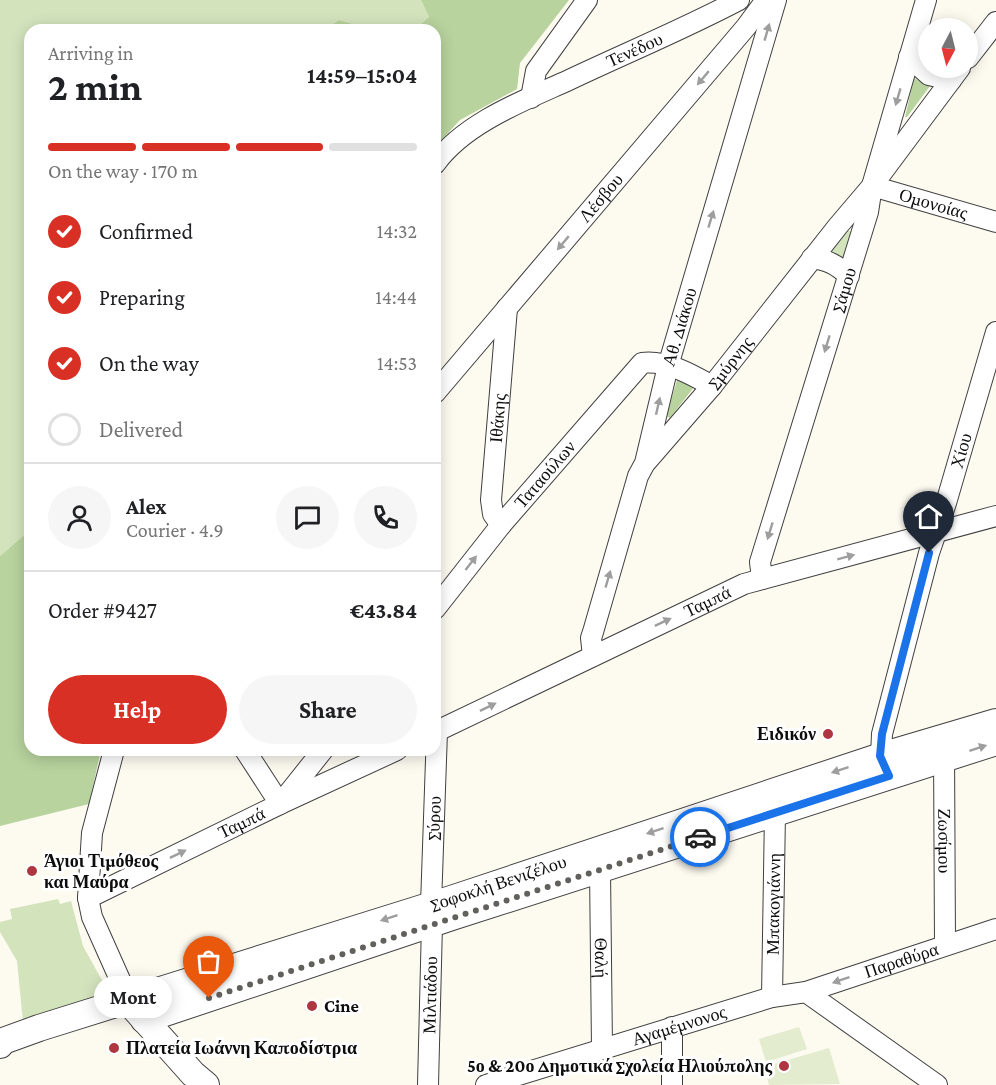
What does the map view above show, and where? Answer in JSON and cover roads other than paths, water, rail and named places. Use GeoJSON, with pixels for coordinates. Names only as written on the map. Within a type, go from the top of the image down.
{"type":"FeatureCollection","features":[{"type":"Feature","properties":{"kind":"street"},"geometry":{"type":"LineString","coordinates":[[531,98],[536,71],[587,0]]}},
{"type":"Feature","properties":{"kind":"street","name":"Τενέδου"},"geometry":{"type":"LineString","coordinates":[[441,156],[475,127],[531,98],[739,0]]}},
{"type":"Feature","properties":{"kind":"street","name":"Λέσβου"},"geometry":{"type":"LineString","coordinates":[[441,386],[746,27],[766,0]]}},
{"type":"Feature","properties":{"kind":"street","name":"Αθ. Διάκου"},"geometry":{"type":"LineString","coordinates":[[593,656],[591,638],[638,477],[645,463],[668,366],[776,0]]}},
{"type":"Feature","properties":{"kind":"street","name":"Σάμου"},"geometry":{"type":"LineString","coordinates":[[762,579],[760,562],[868,212],[872,186],[926,0]]}},
{"type":"Feature","properties":{"kind":"street"},"geometry":{"type":"LineString","coordinates":[[978,45],[996,22]]}},
{"type":"Feature","properties":{"kind":"street","name":"Σμύρνης"},"geometry":{"type":"LineString","coordinates":[[909,57],[918,65]]}},
{"type":"Feature","properties":{"kind":"street","name":"Σμύρνης"},"geometry":{"type":"LineString","coordinates":[[645,463],[712,386],[812,258],[872,186],[953,78]]}},
{"type":"Feature","properties":{"kind":"street","name":"Ομονοίας"},"geometry":{"type":"LineString","coordinates":[[872,186],[996,222]]}},
{"type":"Feature","properties":{"kind":"street"},"geometry":{"type":"LineString","coordinates":[[812,258],[837,265],[849,276]]}},
{"type":"Feature","properties":{"kind":"street","name":"Ιθάκης"},"geometry":{"type":"LineString","coordinates":[[501,525],[493,514],[491,500],[507,308]]}},
{"type":"Feature","properties":{"kind":"street","name":"Χίου"},"geometry":{"type":"LineString","coordinates":[[885,766],[882,734],[936,532],[996,332]]}},
{"type":"Feature","properties":{"kind":"street","name":"Ταταούλων"},"geometry":{"type":"LineString","coordinates":[[441,601],[501,525],[642,363],[655,361],[668,366]]}},
{"type":"Feature","properties":{"kind":"street"},"geometry":{"type":"LineString","coordinates":[[668,366],[690,374],[712,386]]}},
{"type":"Feature","properties":{"kind":"street","name":"Ταμπά"},"geometry":{"type":"LineString","coordinates":[[441,730],[744,584],[996,516]]}},
{"type":"Feature","properties":{"kind":"street","name":"Σοφοκλή Βενιζέλου"},"geometry":{"type":"LineString","coordinates":[[944,749],[996,722]]}},
{"type":"Feature","properties":{"kind":"street","name":"Σοφοκλή Βενιζέλου"},"geometry":{"type":"LineString","coordinates":[[1,1043],[136,1010],[885,766],[944,749],[996,742]]}},
{"type":"Feature","properties":{"kind":"street","name":"Ζωσίμου"},"geometry":{"type":"LineString","coordinates":[[944,749],[945,945]]}},
{"type":"Feature","properties":{"kind":"street"},"geometry":{"type":"LineString","coordinates":[[112,756],[92,833],[88,898],[92,917],[136,1010],[196,1081]]}},
{"type":"Feature","properties":{"kind":"street"},"geometry":{"type":"LineString","coordinates":[[249,756],[280,804],[318,756]]}},
{"type":"Feature","properties":{"kind":"street","name":"Ταμπά"},"geometry":{"type":"LineString","coordinates":[[88,898],[384,756]]}},
{"type":"Feature","properties":{"kind":"street","name":"Σύρου"},"geometry":{"type":"LineString","coordinates":[[432,914],[435,756]]}},
{"type":"Feature","properties":{"kind":"street","name":"Σοφοκλή Βενιζέλου"},"geometry":{"type":"LineString","coordinates":[[432,914],[600,870],[776,812],[885,766]]}},
{"type":"Feature","properties":{"kind":"street","name":"Μπακογιάννη"},"geometry":{"type":"LineString","coordinates":[[772,997],[776,812]]}},
{"type":"Feature","properties":{"kind":"street","name":"Θαλή"},"geometry":{"type":"LineString","coordinates":[[600,870],[602,1048]]}},
{"type":"Feature","properties":{"kind":"street","name":"Μιλτιάδου"},"geometry":{"type":"LineString","coordinates":[[428,1085],[432,914]]}},
{"type":"Feature","properties":{"kind":"street","name":"Παραθύρα"},"geometry":{"type":"LineString","coordinates":[[806,992],[996,929]]}},
{"type":"Feature","properties":{"kind":"street"},"geometry":{"type":"LineString","coordinates":[[806,992],[937,1085]]}},
{"type":"Feature","properties":{"kind":"street","name":"Αγαμέμνονος"},"geometry":{"type":"LineString","coordinates":[[486,1085],[772,997],[806,992]]}},
{"type":"Feature","properties":{"kind":"street"},"geometry":{"type":"LineString","coordinates":[[672,1027],[672,1085]]}},
{"type":"Feature","properties":{"kind":"place","name":"Ειδικόν"},"geometry":{"type":"Point","coordinates":[828,734]}},
{"type":"Feature","properties":{"kind":"place","name":"Άγιοι Τιμόθεος και Μαύρα"},"geometry":{"type":"Point","coordinates":[32,871]}},
{"type":"Feature","properties":{"kind":"place","name":"Mont"},"geometry":{"type":"Point","coordinates":[209,998]}},
{"type":"Feature","properties":{"kind":"place","name":"Cine"},"geometry":{"type":"Point","coordinates":[312,1006]}},
{"type":"Feature","properties":{"kind":"place","name":"Πλατεία Ιωάννη Καποδίστρια"},"geometry":{"type":"Point","coordinates":[114,1048]}},
{"type":"Feature","properties":{"kind":"place","name":"5ο & 20ο Δημοτικά Σχολεία Ηλιούπολης"},"geometry":{"type":"Point","coordinates":[784,1066]}}]}
